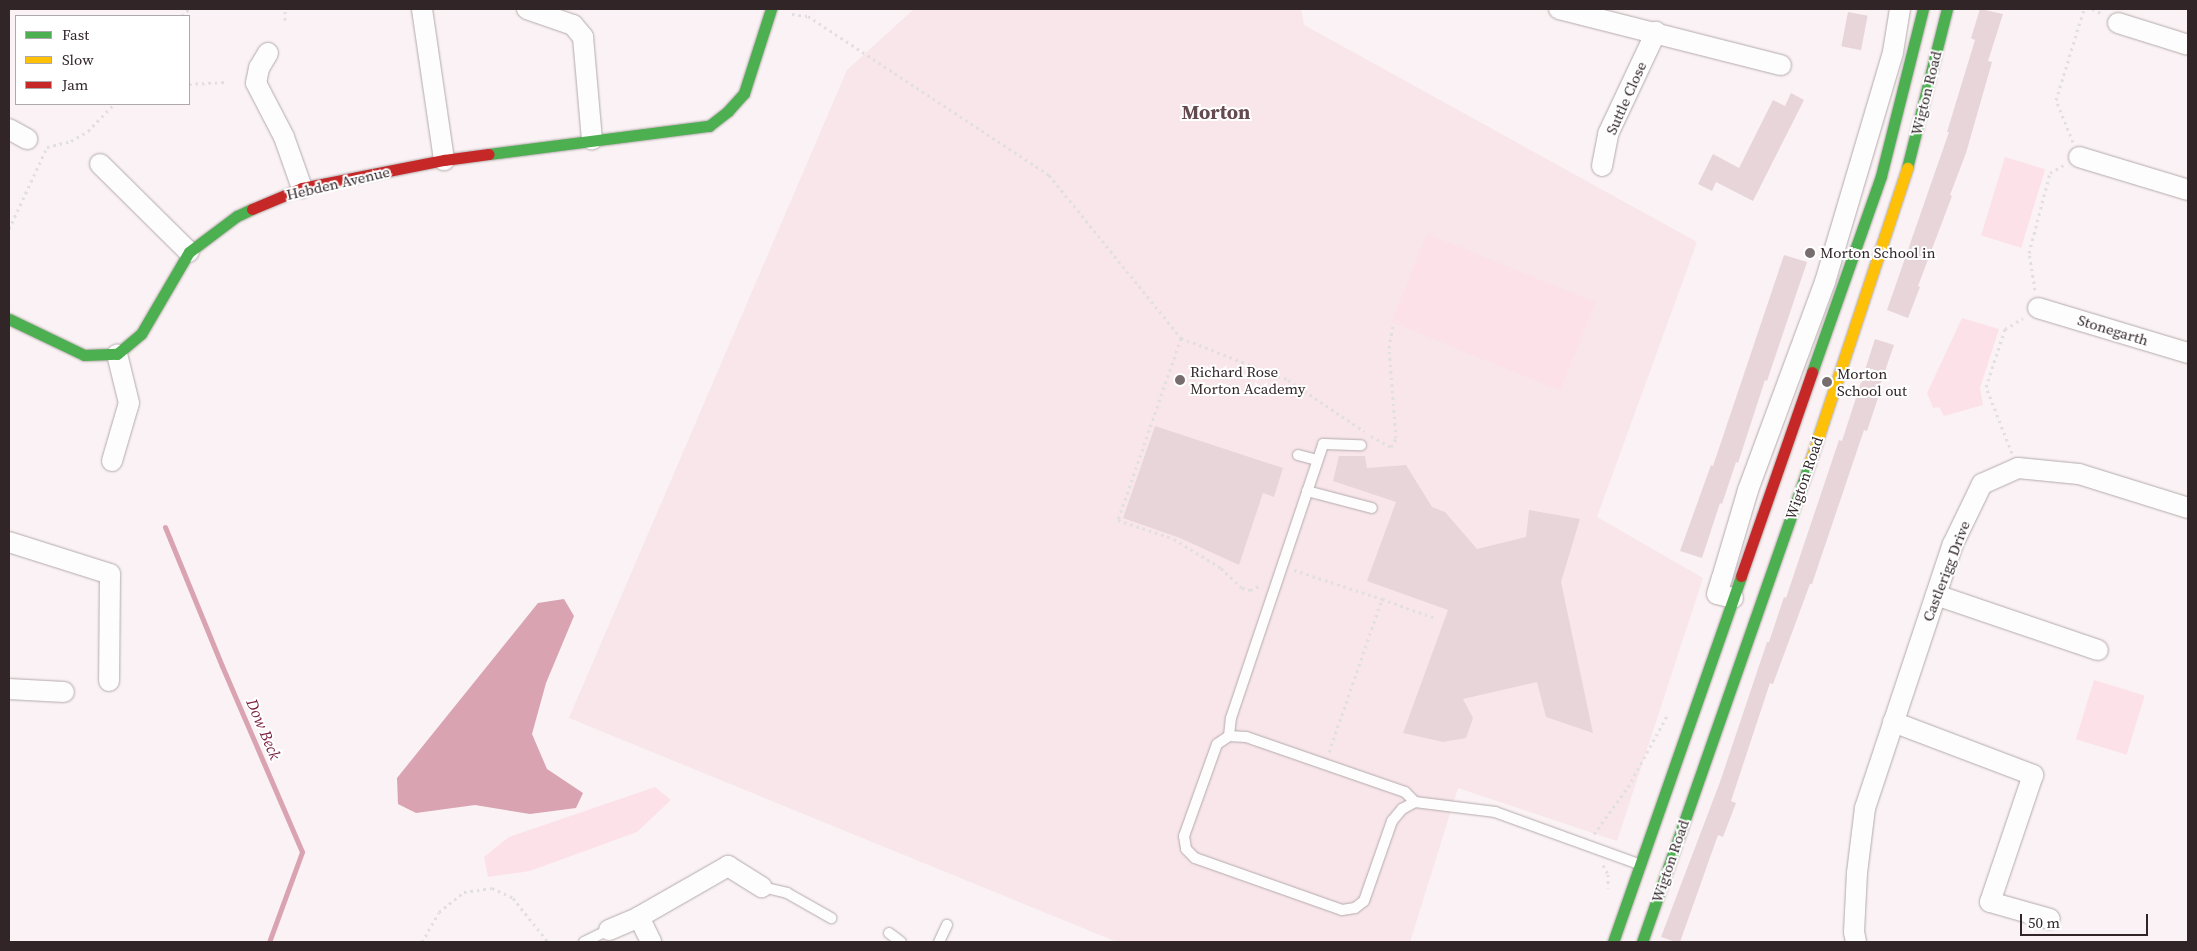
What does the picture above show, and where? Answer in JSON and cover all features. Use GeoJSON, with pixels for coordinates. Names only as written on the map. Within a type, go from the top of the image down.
{"type":"FeatureCollection","features":[{"type":"Feature","properties":{"kind":"street"},"geometry":{"type":"LineString","coordinates":[[422,9],[444,160]]}},
{"type":"Feature","properties":{"kind":"street"},"geometry":{"type":"LineString","coordinates":[[527,9],[573,25],[583,37],[592,140]]}},
{"type":"Feature","properties":{"kind":"street","name":"Hebden Avenue"},"geometry":{"type":"LineString","coordinates":[[117,354],[140,334],[190,252],[237,216],[270,200],[302,188],[444,160],[709,126],[728,111],[744,93],[771,9]]}},
{"type":"Feature","properties":{"kind":"street"},"geometry":{"type":"LineString","coordinates":[[1559,9],[1781,65]]}},
{"type":"Feature","properties":{"kind":"street"},"geometry":{"type":"LineString","coordinates":[[1733,598],[1717,594],[1748,490],[1825,282],[1893,52],[1900,9]]}},
{"type":"Feature","properties":{"kind":"street","name":"Wigton Road"},"geometry":{"type":"LineString","coordinates":[[1613,942],[1881,176],[1923,9]]}},
{"type":"Feature","properties":{"kind":"street","name":"Wigton Road"},"geometry":{"type":"LineString","coordinates":[[1642,942],[1821,431],[1906,174],[1947,9]]}},
{"type":"Feature","properties":{"kind":"street"},"geometry":{"type":"LineString","coordinates":[[2118,23],[2188,45]]}},
{"type":"Feature","properties":{"kind":"street","name":"Suttle Close"},"geometry":{"type":"LineString","coordinates":[[1602,166],[1608,134],[1656,32]]}},
{"type":"Feature","properties":{"kind":"street"},"geometry":{"type":"LineString","coordinates":[[268,53],[259,68],[256,83],[284,137],[302,188]]}},
{"type":"Feature","properties":{"kind":"street"},"geometry":{"type":"LineString","coordinates":[[9,129],[28,139]]}},
{"type":"Feature","properties":{"kind":"street"},"geometry":{"type":"LineString","coordinates":[[2079,157],[2188,190]]}},
{"type":"Feature","properties":{"kind":"street"},"geometry":{"type":"LineString","coordinates":[[100,164],[190,252]]}},
{"type":"Feature","properties":{"kind":"street","name":"Stonegarth"},"geometry":{"type":"LineString","coordinates":[[2038,308],[2188,353]]}},
{"type":"Feature","properties":{"kind":"street"},"geometry":{"type":"LineString","coordinates":[[9,319],[84,355],[117,354],[129,403],[112,461]]}},
{"type":"Feature","properties":{"kind":"street","name":"Castlerigg Drive"},"geometry":{"type":"LineString","coordinates":[[1856,942],[1854,932],[1857,874],[1865,808],[1953,544],[1982,484],[2018,468],[2079,474],[2188,508]]}},
{"type":"Feature","properties":{"kind":"street"},"geometry":{"type":"LineString","coordinates":[[9,542],[110,574],[109,681]]}},
{"type":"Feature","properties":{"kind":"street"},"geometry":{"type":"LineString","coordinates":[[1936,595],[2098,650]]}},
{"type":"Feature","properties":{"kind":"street"},"geometry":{"type":"LineString","coordinates":[[9,689],[64,692]]}},
{"type":"Feature","properties":{"kind":"street"},"geometry":{"type":"LineString","coordinates":[[1894,722],[2033,774],[1990,902],[2050,919]]}},
{"type":"Feature","properties":{"kind":"street"},"geometry":{"type":"LineString","coordinates":[[608,930],[639,917],[728,866],[762,887]]}},
{"type":"Feature","properties":{"kind":"street"},"geometry":{"type":"LineString","coordinates":[[639,917],[652,942]]}},
{"type":"Feature","properties":{"kind":"lane"},"geometry":{"type":"LineString","coordinates":[[1229,736],[1231,718],[1323,444],[1361,445]]}},
{"type":"Feature","properties":{"kind":"lane"},"geometry":{"type":"LineString","coordinates":[[1298,455],[1317,460]]}},
{"type":"Feature","properties":{"kind":"lane"},"geometry":{"type":"LineString","coordinates":[[1307,491],[1372,508]]}},
{"type":"Feature","properties":{"kind":"lane"},"geometry":{"type":"LineString","coordinates":[[1415,802],[1405,792],[1246,737],[1229,736],[1217,744],[1184,836],[1186,850],[1195,858],[1342,910],[1355,908],[1364,900],[1392,822],[1402,809],[1415,802],[1495,812],[1589,844],[1640,864]]}},
{"type":"Feature","properties":{"kind":"lane"},"geometry":{"type":"LineString","coordinates":[[762,887],[787,893],[831,918]]}},
{"type":"Feature","properties":{"kind":"lane"},"geometry":{"type":"LineString","coordinates":[[939,942],[947,926]]}},
{"type":"Feature","properties":{"kind":"lane"},"geometry":{"type":"LineString","coordinates":[[584,942],[608,930]]}},
{"type":"Feature","properties":{"kind":"lane"},"geometry":{"type":"LineString","coordinates":[[889,933],[901,942]]}},
{"type":"Feature","properties":{"kind":"path"},"geometry":{"type":"LineString","coordinates":[[285,9],[285,20]]}},
{"type":"Feature","properties":{"kind":"path"},"geometry":{"type":"LineString","coordinates":[[2018,468],[1986,387],[2005,329],[2038,308],[2029,253],[2050,173],[2079,157],[2056,100],[2084,9]]}},
{"type":"Feature","properties":{"kind":"path"},"geometry":{"type":"LineString","coordinates":[[789,14],[808,16],[1049,176],[1182,338],[1288,380],[1391,447],[1396,438],[1389,348],[1393,325]]}},
{"type":"Feature","properties":{"kind":"path"},"geometry":{"type":"LineString","coordinates":[[190,84],[226,82]]}},
{"type":"Feature","properties":{"kind":"path"},"geometry":{"type":"LineString","coordinates":[[9,229],[47,147],[71,141],[88,131],[113,105]]}},
{"type":"Feature","properties":{"kind":"path"},"geometry":{"type":"LineString","coordinates":[[1182,338],[1118,520],[1174,539],[1221,568],[1242,588],[1250,590],[1258,587],[1281,570],[1382,599],[1435,618]]}},
{"type":"Feature","properties":{"kind":"path"},"geometry":{"type":"LineString","coordinates":[[1325,764],[1382,599]]}},
{"type":"Feature","properties":{"kind":"path"},"geometry":{"type":"LineString","coordinates":[[1589,844],[1628,787],[1669,712]]}},
{"type":"Feature","properties":{"kind":"path"},"geometry":{"type":"LineString","coordinates":[[1601,860],[1608,874],[1607,892]]}},
{"type":"Feature","properties":{"kind":"path"},"geometry":{"type":"LineString","coordinates":[[422,942],[439,912],[464,892],[492,888],[513,898],[548,942]]}},
{"type":"Feature","properties":{"kind":"shaded area","name":"Richard Rose Morton Academy"},"geometry":{"type":"Polygon","coordinates":[[[914,9],[1301,9],[1304,25],[1697,242],[1597,517],[1703,578],[1617,841],[1458,788],[1410,942],[1117,942],[569,718],[847,70],[914,9]]]}},
{"type":"Feature","properties":{"kind":"shaded area"},"geometry":{"type":"Polygon","coordinates":[[[2005,157],[2045,169],[2021,248],[1981,235],[2005,157]]]}},
{"type":"Feature","properties":{"kind":"shaded area"},"geometry":{"type":"Polygon","coordinates":[[[1427,234],[1596,302],[1560,390],[1391,322],[1427,234]]]}},
{"type":"Feature","properties":{"kind":"shaded area"},"geometry":{"type":"Polygon","coordinates":[[[1962,318],[1999,329],[1980,388],[1983,405],[1944,416],[1939,407],[1933,408],[1927,393],[1962,318]]]}},
{"type":"Feature","properties":{"kind":"shaded area"},"geometry":{"type":"Polygon","coordinates":[[[564,599],[574,616],[546,683],[532,734],[547,769],[583,793],[576,808],[530,814],[475,805],[416,813],[398,804],[397,778],[538,603],[564,599]]]}},
{"type":"Feature","properties":{"kind":"shaded area"},"geometry":{"type":"Polygon","coordinates":[[[2094,680],[2145,695],[2127,755],[2076,739],[2094,680]]]}},
{"type":"Feature","properties":{"kind":"shaded area"},"geometry":{"type":"Polygon","coordinates":[[[655,787],[671,800],[637,832],[530,871],[488,877],[484,857],[509,837],[655,787]]]}},
{"type":"Feature","properties":{"kind":"building"},"geometry":{"type":"Polygon","coordinates":[[[1980,9],[2003,14],[1988,61],[1992,62],[1966,153],[1950,195],[1952,196],[1908,318],[1887,310],[1949,132],[1947,132],[1975,40],[1971,38],[1980,9]]]}},
{"type":"Feature","properties":{"kind":"building"},"geometry":{"type":"Polygon","coordinates":[[[1848,12],[1868,16],[1861,50],[1841,46],[1848,12]]]}},
{"type":"Feature","properties":{"kind":"building"},"geometry":{"type":"Polygon","coordinates":[[[1791,93],[1804,100],[1753,201],[1716,182],[1712,191],[1698,184],[1713,154],[1739,168],[1773,100],[1785,106],[1791,93]]]}},
{"type":"Feature","properties":{"kind":"building"},"geometry":{"type":"Polygon","coordinates":[[[1784,255],[1807,262],[1738,463],[1736,462],[1722,504],[1720,503],[1702,558],[1680,551],[1711,465],[1713,466],[1784,255]]]}},
{"type":"Feature","properties":{"kind":"building"},"geometry":{"type":"Polygon","coordinates":[[[1875,339],[1894,345],[1877,394],[1879,395],[1867,431],[1864,430],[1812,584],[1810,584],[1773,684],[1770,683],[1731,801],[1736,803],[1723,837],[1718,835],[1680,942],[1661,937],[1720,782],[1767,642],[1769,642],[1784,597],[1786,598],[1839,440],[1842,441],[1875,339]]]}},
{"type":"Feature","properties":{"kind":"building"},"geometry":{"type":"Polygon","coordinates":[[[1155,426],[1283,468],[1274,497],[1263,493],[1239,565],[1180,538],[1123,518],[1155,426]]]}},
{"type":"Feature","properties":{"kind":"building"},"geometry":{"type":"Polygon","coordinates":[[[1339,456],[1365,456],[1367,468],[1406,465],[1432,507],[1445,512],[1477,549],[1526,537],[1529,510],[1580,519],[1561,582],[1593,733],[1546,717],[1537,682],[1463,699],[1473,718],[1466,738],[1443,742],[1403,733],[1448,610],[1367,581],[1396,502],[1333,481],[1339,456]]]}},
{"type":"Feature","properties":{"kind":"waterway","name":"Dow Beck"},"geometry":{"type":"LineString","coordinates":[[165,527],[302,852],[269,942]]}},
{"type":"Feature","properties":{"kind":"traffic: fast"},"geometry":{"type":"LineString","coordinates":[[489,154],[709,126],[728,111],[744,93],[771,9]]}},
{"type":"Feature","properties":{"kind":"traffic: fast"},"geometry":{"type":"LineString","coordinates":[[1812,372],[1881,176],[1923,9]]}},
{"type":"Feature","properties":{"kind":"traffic: fast"},"geometry":{"type":"LineString","coordinates":[[1907,168],[1947,9]]}},
{"type":"Feature","properties":{"kind":"traffic: fast"},"geometry":{"type":"LineString","coordinates":[[9,319],[84,355],[117,354],[141,334],[189,252],[237,216],[252,209]]}},
{"type":"Feature","properties":{"kind":"traffic: fast"},"geometry":{"type":"LineString","coordinates":[[1642,942],[1810,462]]}},
{"type":"Feature","properties":{"kind":"traffic: fast"},"geometry":{"type":"LineString","coordinates":[[1613,942],[1741,576]]}},
{"type":"Feature","properties":{"kind":"traffic: slow"},"geometry":{"type":"LineString","coordinates":[[1810,462],[1907,168]]}},
{"type":"Feature","properties":{"kind":"traffic: jam"},"geometry":{"type":"LineString","coordinates":[[252,209],[302,188],[444,160],[489,154]]}},
{"type":"Feature","properties":{"kind":"traffic: jam"},"geometry":{"type":"LineString","coordinates":[[1741,576],[1812,372]]}},
{"type":"Feature","properties":{"kind":"place","name":"Morton School in"},"geometry":{"type":"Point","coordinates":[1810,253]}},
{"type":"Feature","properties":{"kind":"place","name":"Richard Rose Morton Academy"},"geometry":{"type":"Point","coordinates":[1180,380]}},
{"type":"Feature","properties":{"kind":"place","name":"Morton School out"},"geometry":{"type":"Point","coordinates":[1827,382]}},
{"type":"Feature","properties":{"kind":"district","name":"Morton"},"geometry":{"type":"Point","coordinates":[1216,112]}}]}
